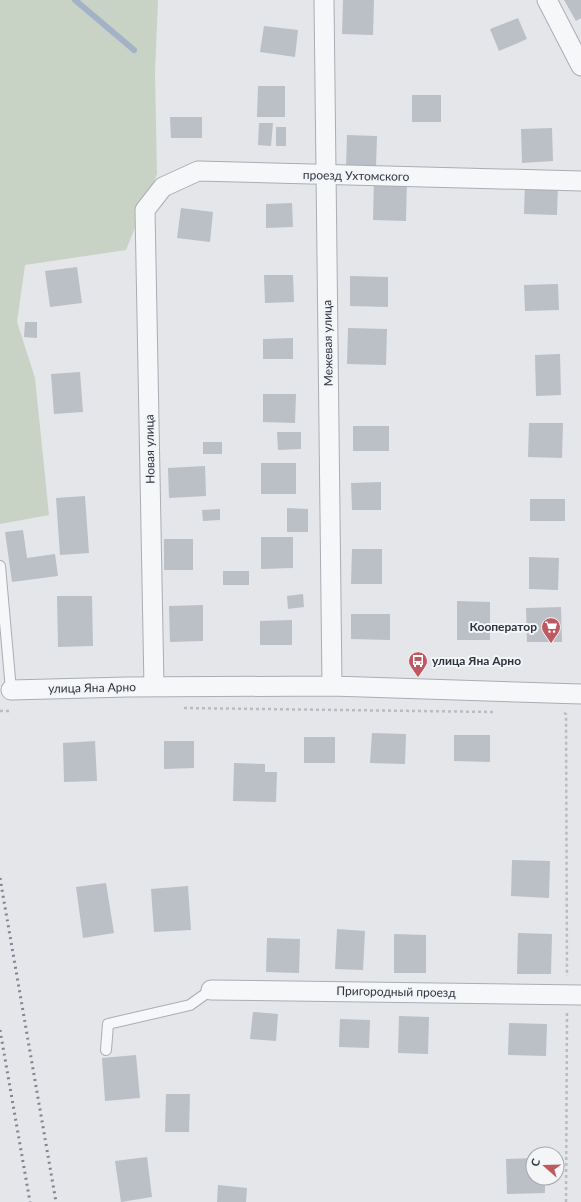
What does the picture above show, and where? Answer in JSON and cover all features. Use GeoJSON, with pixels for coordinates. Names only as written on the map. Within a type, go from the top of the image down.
{"type":"FeatureCollection","features":[{"type":"Feature","properties":{"kind":"street","name":"Межевая улица"},"geometry":{"type":"LineString","coordinates":[[324,0],[332,686]]}},
{"type":"Feature","properties":{"kind":"street"},"geometry":{"type":"LineString","coordinates":[[548,0],[581,66]]}},
{"type":"Feature","properties":{"kind":"street","name":"проезд Ухтомского"},"geometry":{"type":"LineString","coordinates":[[145,210],[163,187],[198,171],[581,181]]}},
{"type":"Feature","properties":{"kind":"street","name":"Новая улица"},"geometry":{"type":"LineString","coordinates":[[145,210],[154,687]]}},
{"type":"Feature","properties":{"kind":"street","name":"улица Яна Арно"},"geometry":{"type":"LineString","coordinates":[[11,690],[154,687],[332,686],[581,694]]}},
{"type":"Feature","properties":{"kind":"street","name":"Пригородный проезд"},"geometry":{"type":"LineString","coordinates":[[211,990],[574,995]]}},
{"type":"Feature","properties":{"kind":"lane"},"geometry":{"type":"LineString","coordinates":[[0,566],[11,690]]}},
{"type":"Feature","properties":{"kind":"lane"},"geometry":{"type":"LineString","coordinates":[[106,1050],[108,1024],[190,1005],[211,990]]}},
{"type":"Feature","properties":{"kind":"path"},"geometry":{"type":"LineString","coordinates":[[184,708],[503,713]]}},
{"type":"Feature","properties":{"kind":"path"},"geometry":{"type":"LineString","coordinates":[[0,711],[18,711]]}},
{"type":"Feature","properties":{"kind":"path"},"geometry":{"type":"LineString","coordinates":[[558,713],[566,714],[574,995],[566,1202]]}},
{"type":"Feature","properties":{"kind":"shaded area"},"geometry":{"type":"Polygon","coordinates":[[[0,0],[158,0],[155,73],[157,174],[126,250],[25,265],[17,322],[35,378],[49,515],[0,524],[0,0]]]}},
{"type":"Feature","properties":{"kind":"building"},"geometry":{"type":"Polygon","coordinates":[[[343,0],[374,0],[373,35],[342,34],[343,0]]]}},
{"type":"Feature","properties":{"kind":"building"},"geometry":{"type":"Polygon","coordinates":[[[564,0],[581,0],[581,18],[576,21],[564,0]]]}},
{"type":"Feature","properties":{"kind":"building"},"geometry":{"type":"Polygon","coordinates":[[[518,18],[527,39],[499,51],[490,29],[518,18]]]}},
{"type":"Feature","properties":{"kind":"building"},"geometry":{"type":"Polygon","coordinates":[[[264,26],[298,30],[295,57],[260,52],[264,26]]]}},
{"type":"Feature","properties":{"kind":"building"},"geometry":{"type":"Polygon","coordinates":[[[258,86],[285,86],[285,117],[257,117],[258,86]]]}},
{"type":"Feature","properties":{"kind":"building"},"geometry":{"type":"Polygon","coordinates":[[[412,95],[441,95],[441,122],[412,122],[412,95]]]}},
{"type":"Feature","properties":{"kind":"building"},"geometry":{"type":"Polygon","coordinates":[[[170,117],[202,117],[202,138],[171,138],[170,117]]]}},
{"type":"Feature","properties":{"kind":"building"},"geometry":{"type":"Polygon","coordinates":[[[259,123],[273,123],[271,146],[258,145],[259,123]]]}},
{"type":"Feature","properties":{"kind":"building"},"geometry":{"type":"Polygon","coordinates":[[[276,127],[286,127],[286,146],[276,146],[276,127]]]}},
{"type":"Feature","properties":{"kind":"building"},"geometry":{"type":"Polygon","coordinates":[[[552,128],[553,161],[522,163],[521,129],[552,128]]]}},
{"type":"Feature","properties":{"kind":"building"},"geometry":{"type":"Polygon","coordinates":[[[347,135],[377,136],[376,167],[346,167],[347,135]]]}},
{"type":"Feature","properties":{"kind":"building"},"geometry":{"type":"Polygon","coordinates":[[[374,177],[407,178],[406,221],[373,220],[374,177]]]}},
{"type":"Feature","properties":{"kind":"building"},"geometry":{"type":"Polygon","coordinates":[[[525,183],[558,184],[557,215],[524,214],[525,183]]]}},
{"type":"Feature","properties":{"kind":"building"},"geometry":{"type":"Polygon","coordinates":[[[292,203],[293,227],[266,228],[266,204],[292,203]]]}},
{"type":"Feature","properties":{"kind":"building"},"geometry":{"type":"Polygon","coordinates":[[[181,208],[213,212],[210,242],[177,238],[181,208]]]}},
{"type":"Feature","properties":{"kind":"building"},"geometry":{"type":"Polygon","coordinates":[[[77,267],[82,303],[50,307],[45,271],[77,267]]]}},
{"type":"Feature","properties":{"kind":"building"},"geometry":{"type":"Polygon","coordinates":[[[264,275],[293,275],[294,302],[265,303],[264,275]]]}},
{"type":"Feature","properties":{"kind":"building"},"geometry":{"type":"Polygon","coordinates":[[[350,276],[388,277],[388,307],[350,306],[350,276]]]}},
{"type":"Feature","properties":{"kind":"building"},"geometry":{"type":"Polygon","coordinates":[[[558,284],[559,310],[525,311],[524,285],[558,284]]]}},
{"type":"Feature","properties":{"kind":"building"},"geometry":{"type":"Polygon","coordinates":[[[25,322],[37,322],[37,338],[24,337],[25,322]]]}},
{"type":"Feature","properties":{"kind":"building"},"geometry":{"type":"Polygon","coordinates":[[[348,328],[387,329],[386,365],[347,364],[348,328]]]}},
{"type":"Feature","properties":{"kind":"building"},"geometry":{"type":"Polygon","coordinates":[[[293,338],[293,359],[263,359],[263,339],[293,338]]]}},
{"type":"Feature","properties":{"kind":"building"},"geometry":{"type":"Polygon","coordinates":[[[560,354],[561,395],[536,396],[535,355],[560,354]]]}},
{"type":"Feature","properties":{"kind":"building"},"geometry":{"type":"Polygon","coordinates":[[[80,372],[83,412],[54,414],[51,374],[80,372]]]}},
{"type":"Feature","properties":{"kind":"building"},"geometry":{"type":"Polygon","coordinates":[[[263,394],[296,394],[295,423],[263,422],[263,394]]]}},
{"type":"Feature","properties":{"kind":"building"},"geometry":{"type":"Polygon","coordinates":[[[529,423],[563,423],[562,458],[528,457],[529,423]]]}},
{"type":"Feature","properties":{"kind":"building"},"geometry":{"type":"Polygon","coordinates":[[[353,426],[389,426],[389,451],[353,451],[353,426]]]}},
{"type":"Feature","properties":{"kind":"building"},"geometry":{"type":"Polygon","coordinates":[[[277,432],[301,432],[301,449],[278,450],[277,432]]]}},
{"type":"Feature","properties":{"kind":"building"},"geometry":{"type":"Polygon","coordinates":[[[203,442],[222,442],[222,454],[203,454],[203,442]]]}},
{"type":"Feature","properties":{"kind":"building"},"geometry":{"type":"Polygon","coordinates":[[[261,463],[296,463],[296,494],[261,494],[261,463]]]}},
{"type":"Feature","properties":{"kind":"building"},"geometry":{"type":"Polygon","coordinates":[[[205,466],[206,496],[169,498],[168,468],[205,466]]]}},
{"type":"Feature","properties":{"kind":"building"},"geometry":{"type":"Polygon","coordinates":[[[381,482],[381,510],[352,510],[351,483],[381,482]]]}},
{"type":"Feature","properties":{"kind":"building"},"geometry":{"type":"Polygon","coordinates":[[[85,496],[89,553],[60,555],[56,498],[85,496]]]}},
{"type":"Feature","properties":{"kind":"building"},"geometry":{"type":"Polygon","coordinates":[[[530,499],[565,499],[565,521],[530,521],[530,499]]]}},
{"type":"Feature","properties":{"kind":"building"},"geometry":{"type":"Polygon","coordinates":[[[287,508],[308,509],[308,532],[287,532],[287,508]]]}},
{"type":"Feature","properties":{"kind":"building"},"geometry":{"type":"Polygon","coordinates":[[[220,509],[220,520],[203,521],[202,510],[220,509]]]}},
{"type":"Feature","properties":{"kind":"building"},"geometry":{"type":"Polygon","coordinates":[[[23,530],[27,558],[55,554],[58,576],[12,582],[5,532],[23,530]]]}},
{"type":"Feature","properties":{"kind":"building"},"geometry":{"type":"Polygon","coordinates":[[[261,537],[293,537],[293,568],[261,569],[261,537]]]}},
{"type":"Feature","properties":{"kind":"building"},"geometry":{"type":"Polygon","coordinates":[[[164,539],[193,539],[193,570],[164,570],[164,539]]]}},
{"type":"Feature","properties":{"kind":"building"},"geometry":{"type":"Polygon","coordinates":[[[352,549],[382,549],[382,584],[351,584],[352,549]]]}},
{"type":"Feature","properties":{"kind":"building"},"geometry":{"type":"Polygon","coordinates":[[[529,557],[559,558],[558,590],[529,589],[529,557]]]}},
{"type":"Feature","properties":{"kind":"building"},"geometry":{"type":"Polygon","coordinates":[[[223,571],[249,571],[249,585],[223,585],[223,571]]]}},
{"type":"Feature","properties":{"kind":"building"},"geometry":{"type":"Polygon","coordinates":[[[303,594],[304,607],[288,609],[287,596],[303,594]]]}},
{"type":"Feature","properties":{"kind":"building"},"geometry":{"type":"Polygon","coordinates":[[[57,596],[92,596],[93,646],[58,647],[57,596]]]}},
{"type":"Feature","properties":{"kind":"building"},"geometry":{"type":"Polygon","coordinates":[[[457,601],[490,602],[490,640],[457,640],[457,601]]]}},
{"type":"Feature","properties":{"kind":"building"},"geometry":{"type":"Polygon","coordinates":[[[203,605],[203,641],[170,642],[169,606],[203,605]]]}},
{"type":"Feature","properties":{"kind":"building"},"geometry":{"type":"Polygon","coordinates":[[[561,607],[562,642],[527,642],[526,608],[561,607]]]}},
{"type":"Feature","properties":{"kind":"building"},"geometry":{"type":"Polygon","coordinates":[[[351,614],[390,614],[390,640],[351,639],[351,614]]]}},
{"type":"Feature","properties":{"kind":"building"},"geometry":{"type":"Polygon","coordinates":[[[292,620],[292,645],[260,645],[260,621],[292,620]]]}},
{"type":"Feature","properties":{"kind":"building"},"geometry":{"type":"Polygon","coordinates":[[[372,733],[406,734],[405,764],[370,763],[372,733]]]}},
{"type":"Feature","properties":{"kind":"building"},"geometry":{"type":"Polygon","coordinates":[[[454,735],[490,735],[490,762],[454,761],[454,735]]]}},
{"type":"Feature","properties":{"kind":"building"},"geometry":{"type":"Polygon","coordinates":[[[304,737],[335,737],[335,763],[304,763],[304,737]]]}},
{"type":"Feature","properties":{"kind":"building"},"geometry":{"type":"Polygon","coordinates":[[[95,741],[97,781],[64,782],[63,743],[95,741]]]}},
{"type":"Feature","properties":{"kind":"building"},"geometry":{"type":"Polygon","coordinates":[[[164,741],[194,741],[194,768],[164,769],[164,741]]]}},
{"type":"Feature","properties":{"kind":"building"},"geometry":{"type":"Polygon","coordinates":[[[234,763],[265,764],[265,772],[277,772],[276,802],[233,801],[234,763]]]}},
{"type":"Feature","properties":{"kind":"building"},"geometry":{"type":"Polygon","coordinates":[[[512,860],[550,861],[549,898],[511,896],[512,860]]]}},
{"type":"Feature","properties":{"kind":"building"},"geometry":{"type":"Polygon","coordinates":[[[106,883],[114,933],[83,938],[76,887],[106,883]]]}},
{"type":"Feature","properties":{"kind":"building"},"geometry":{"type":"Polygon","coordinates":[[[188,886],[191,930],[154,932],[151,889],[188,886]]]}},
{"type":"Feature","properties":{"kind":"building"},"geometry":{"type":"Polygon","coordinates":[[[337,929],[365,931],[363,970],[335,969],[337,929]]]}},
{"type":"Feature","properties":{"kind":"building"},"geometry":{"type":"Polygon","coordinates":[[[518,933],[552,934],[551,974],[517,974],[518,933]]]}},
{"type":"Feature","properties":{"kind":"building"},"geometry":{"type":"Polygon","coordinates":[[[394,934],[426,935],[426,973],[394,973],[394,934]]]}},
{"type":"Feature","properties":{"kind":"building"},"geometry":{"type":"Polygon","coordinates":[[[267,938],[300,939],[299,973],[266,972],[267,938]]]}},
{"type":"Feature","properties":{"kind":"building"},"geometry":{"type":"Polygon","coordinates":[[[253,1012],[278,1014],[276,1041],[250,1039],[253,1012]]]}},
{"type":"Feature","properties":{"kind":"building"},"geometry":{"type":"Polygon","coordinates":[[[399,1016],[429,1017],[428,1054],[398,1053],[399,1016]]]}},
{"type":"Feature","properties":{"kind":"building"},"geometry":{"type":"Polygon","coordinates":[[[340,1019],[370,1020],[369,1048],[339,1047],[340,1019]]]}},
{"type":"Feature","properties":{"kind":"building"},"geometry":{"type":"Polygon","coordinates":[[[509,1023],[547,1024],[546,1056],[508,1055],[509,1023]]]}},
{"type":"Feature","properties":{"kind":"building"},"geometry":{"type":"Polygon","coordinates":[[[136,1055],[140,1098],[105,1101],[102,1058],[136,1055]]]}},
{"type":"Feature","properties":{"kind":"building"},"geometry":{"type":"Polygon","coordinates":[[[166,1094],[190,1094],[189,1132],[165,1132],[166,1094]]]}},
{"type":"Feature","properties":{"kind":"building"},"geometry":{"type":"Polygon","coordinates":[[[147,1157],[152,1197],[121,1202],[115,1161],[147,1157]]]}},
{"type":"Feature","properties":{"kind":"building"},"geometry":{"type":"Polygon","coordinates":[[[525,1158],[525,1186],[545,1186],[545,1193],[507,1194],[506,1159],[525,1158]]]}},
{"type":"Feature","properties":{"kind":"building"},"geometry":{"type":"Polygon","coordinates":[[[218,1185],[247,1188],[246,1202],[217,1202],[218,1185]]]}},
{"type":"Feature","properties":{"kind":"waterway"},"geometry":{"type":"LineString","coordinates":[[75,0],[134,50]]}},
{"type":"Feature","properties":{"kind":"railway"},"geometry":{"type":"LineString","coordinates":[[0,878],[56,1202]]}},
{"type":"Feature","properties":{"kind":"railway"},"geometry":{"type":"LineString","coordinates":[[0,1030],[30,1202]]}},
{"type":"Feature","properties":{"kind":"place","name":"Кооператор"},"geometry":{"type":"Point","coordinates":[551,644]}},
{"type":"Feature","properties":{"kind":"place","name":"улица Яна Арно"},"geometry":{"type":"Point","coordinates":[418,678]}}]}
